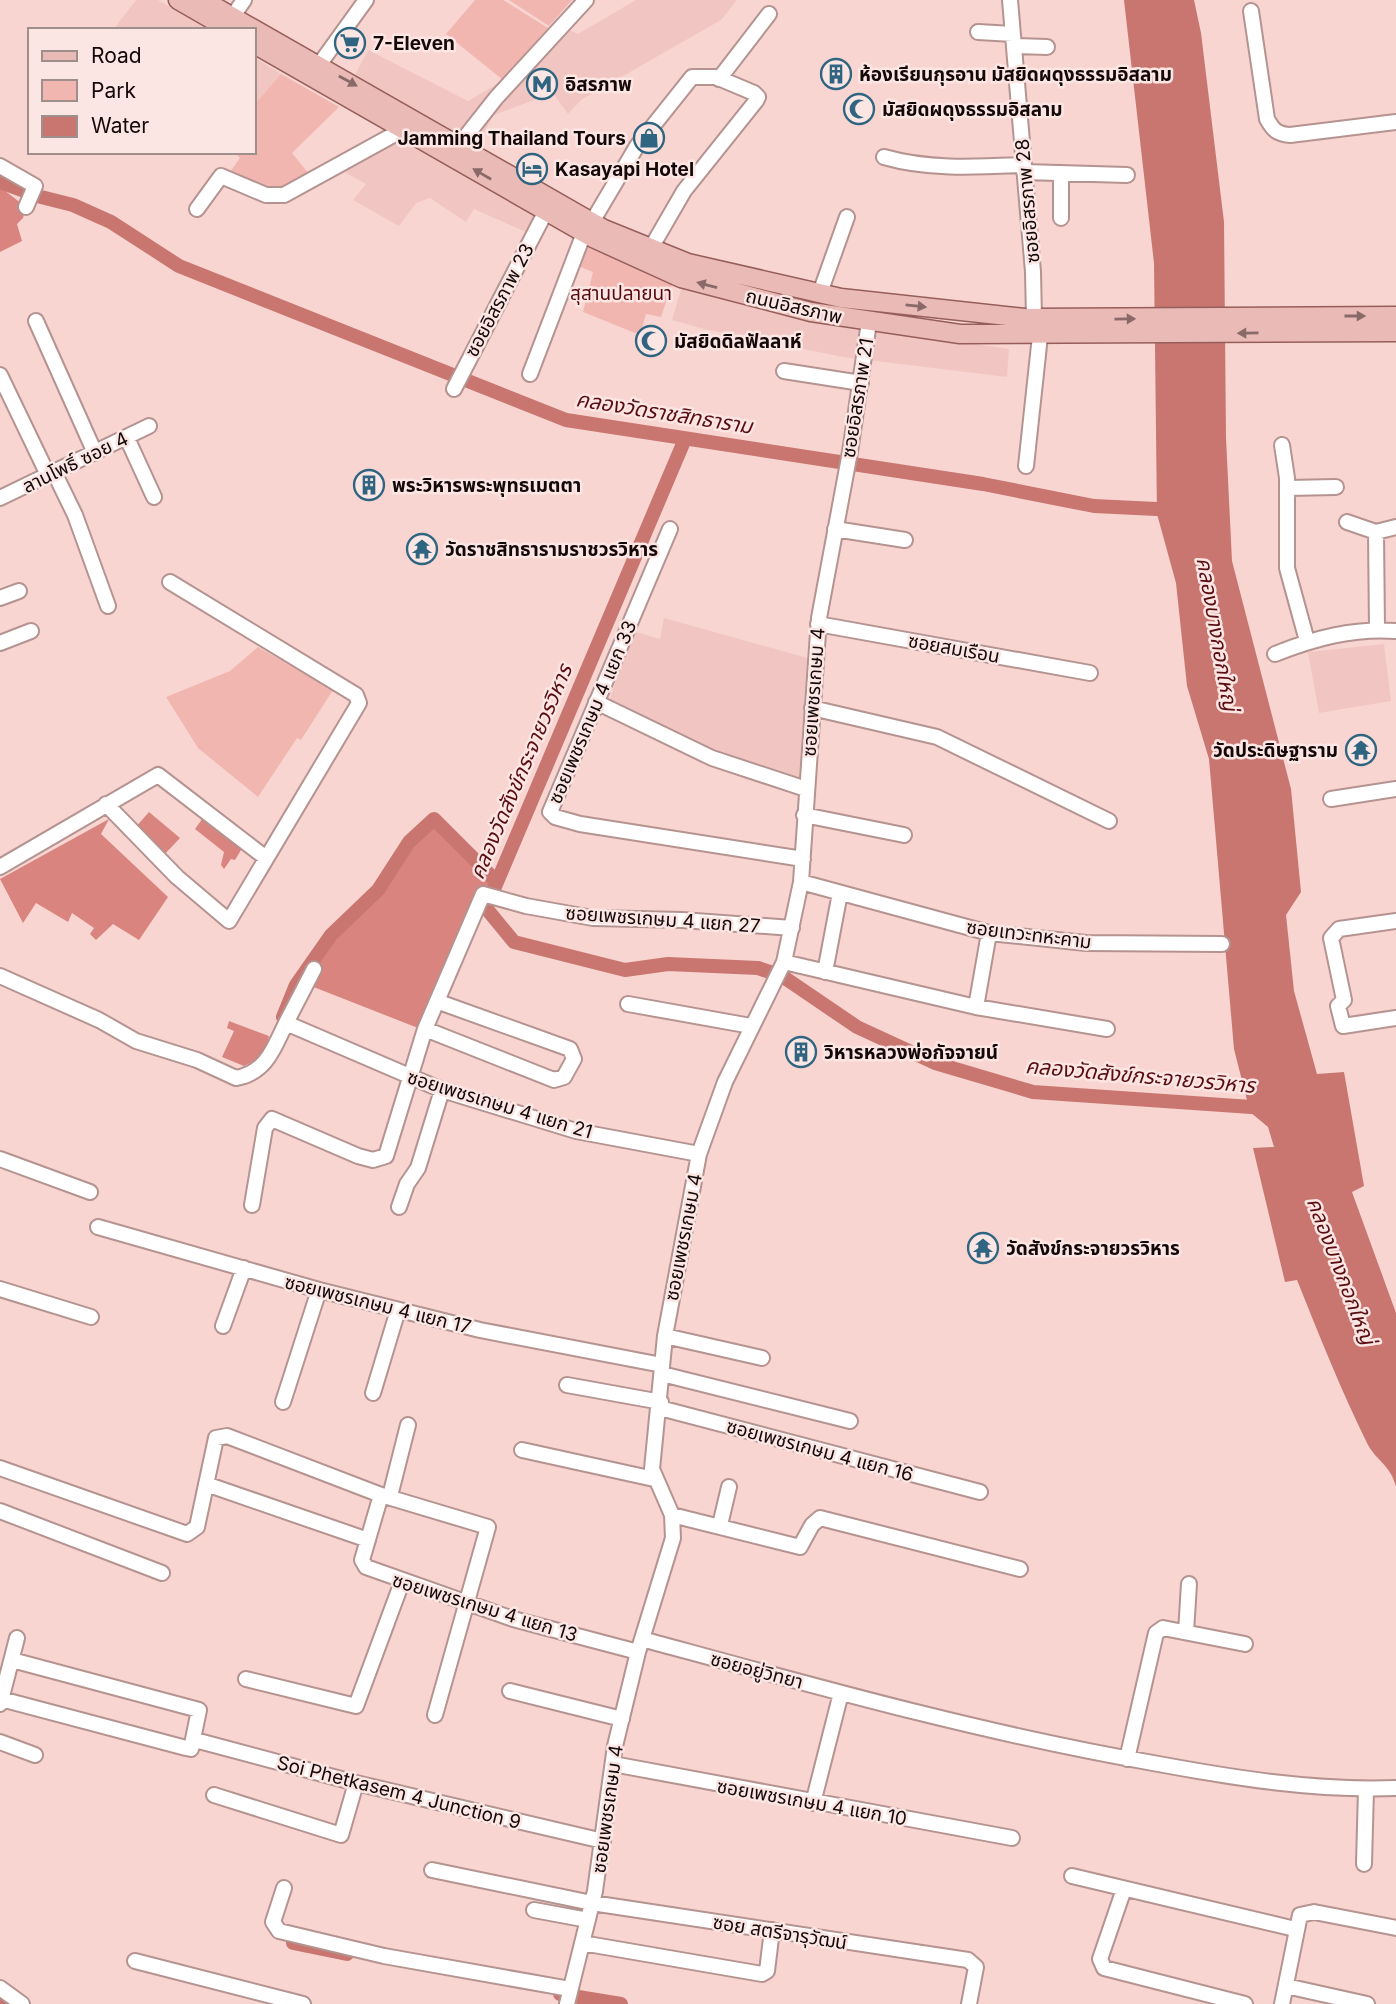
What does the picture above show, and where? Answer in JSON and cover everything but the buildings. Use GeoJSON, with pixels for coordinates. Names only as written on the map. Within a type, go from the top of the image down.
{"type":"FeatureCollection","features":[{"type":"Feature","properties":{"kind":"main road"},"geometry":{"type":"LineString","coordinates":[[178,0],[225,26]]}},
{"type":"Feature","properties":{"kind":"main road"},"geometry":{"type":"LineString","coordinates":[[203,0],[225,26]]}},
{"type":"Feature","properties":{"kind":"main road"},"geometry":{"type":"LineString","coordinates":[[256,39],[319,65],[459,145],[588,227],[688,263],[820,293],[1034,318],[1050,330]]}},
{"type":"Feature","properties":{"kind":"main road","name":"ถนนอิสรภาพ"},"geometry":{"type":"LineString","coordinates":[[256,45],[546,211],[588,227],[681,278],[811,312],[869,323],[960,334],[1315,324],[1396,332]]}},
{"type":"Feature","properties":{"kind":"main road"},"geometry":{"type":"LineString","coordinates":[[869,323],[874,301]]}},
{"type":"Feature","properties":{"kind":"main road"},"geometry":{"type":"LineString","coordinates":[[1315,324],[1396,316]]}},
{"type":"Feature","properties":{"kind":"street"},"geometry":{"type":"LineString","coordinates":[[225,26],[244,0]]}},
{"type":"Feature","properties":{"kind":"street"},"geometry":{"type":"LineString","coordinates":[[319,65],[366,0]]}},
{"type":"Feature","properties":{"kind":"street"},"geometry":{"type":"LineString","coordinates":[[459,145],[496,98],[586,0]]}},
{"type":"Feature","properties":{"kind":"street","name":"ซอยอิสรภาพ 28"},"geometry":{"type":"LineString","coordinates":[[1010,0],[1034,318]]}},
{"type":"Feature","properties":{"kind":"street"},"geometry":{"type":"LineString","coordinates":[[1251,11],[1267,119],[1272,129],[1279,134],[1290,135],[1396,122]]}},
{"type":"Feature","properties":{"kind":"street"},"geometry":{"type":"LineString","coordinates":[[719,79],[769,14]]}},
{"type":"Feature","properties":{"kind":"street"},"geometry":{"type":"LineString","coordinates":[[978,32],[1047,47]]}},
{"type":"Feature","properties":{"kind":"street"},"geometry":{"type":"LineString","coordinates":[[530,374],[588,227],[637,146],[692,77],[704,75],[719,79],[758,97],[684,191],[651,248]]}},
{"type":"Feature","properties":{"kind":"street"},"geometry":{"type":"LineString","coordinates":[[197,209],[220,176],[266,195],[284,195],[404,129]]}},
{"type":"Feature","properties":{"kind":"street"},"geometry":{"type":"LineString","coordinates":[[884,157],[969,167],[1127,174]]}},
{"type":"Feature","properties":{"kind":"street"},"geometry":{"type":"LineString","coordinates":[[0,166],[33,186],[26,207]]}},
{"type":"Feature","properties":{"kind":"street"},"geometry":{"type":"LineString","coordinates":[[1061,173],[1061,218]]}},
{"type":"Feature","properties":{"kind":"street","name":"ซอยอิสรภาพ 23"},"geometry":{"type":"LineString","coordinates":[[454,389],[546,211]]}},
{"type":"Feature","properties":{"kind":"street"},"geometry":{"type":"LineString","coordinates":[[820,293],[847,217]]}},
{"type":"Feature","properties":{"kind":"street"},"geometry":{"type":"LineString","coordinates":[[36,321],[95,453]]}},
{"type":"Feature","properties":{"kind":"street","name":"ซอยอิสรภาพ 21"},"geometry":{"type":"LineString","coordinates":[[845,474],[869,323]]}},
{"type":"Feature","properties":{"kind":"street"},"geometry":{"type":"LineString","coordinates":[[1026,466],[1050,330]]}},
{"type":"Feature","properties":{"kind":"street"},"geometry":{"type":"LineString","coordinates":[[784,371],[861,383]]}},
{"type":"Feature","properties":{"kind":"street"},"geometry":{"type":"LineString","coordinates":[[0,375],[75,515],[108,606]]}},
{"type":"Feature","properties":{"kind":"street","name":"ลานโพธิ์ ซอย 4"},"geometry":{"type":"LineString","coordinates":[[0,498],[149,426]]}},
{"type":"Feature","properties":{"kind":"street"},"geometry":{"type":"LineString","coordinates":[[127,438],[154,497]]}},
{"type":"Feature","properties":{"kind":"street"},"geometry":{"type":"LineString","coordinates":[[1282,445],[1287,488],[1287,568],[1307,641]]}},
{"type":"Feature","properties":{"kind":"street","name":"ซอยเพชรเกษม 4"},"geometry":{"type":"LineString","coordinates":[[569,1996],[592,1903],[622,1719],[640,1645],[673,1538],[672,1515],[654,1479],[652,1469],[661,1405],[665,1336],[699,1154],[725,1083],[782,966],[801,882],[818,624],[845,474]]}},
{"type":"Feature","properties":{"kind":"street"},"geometry":{"type":"LineString","coordinates":[[1287,488],[1336,486]]}},
{"type":"Feature","properties":{"kind":"street"},"geometry":{"type":"LineString","coordinates":[[1347,522],[1376,532],[1396,527]]}},
{"type":"Feature","properties":{"kind":"street","name":"ซอยเพชรเกษม 4 แยก 33"},"geometry":{"type":"LineString","coordinates":[[670,529],[551,805],[553,816],[580,824],[803,859]]}},
{"type":"Feature","properties":{"kind":"street"},"geometry":{"type":"LineString","coordinates":[[835,529],[905,540]]}},
{"type":"Feature","properties":{"kind":"street"},"geometry":{"type":"LineString","coordinates":[[1376,532],[1377,630]]}},
{"type":"Feature","properties":{"kind":"street"},"geometry":{"type":"LineString","coordinates":[[106,804],[177,877],[229,921],[359,703],[358,699],[170,582]]}},
{"type":"Feature","properties":{"kind":"street"},"geometry":{"type":"LineString","coordinates":[[0,598],[19,591]]}},
{"type":"Feature","properties":{"kind":"street","name":"ซอยสมเรือน"},"geometry":{"type":"LineString","coordinates":[[818,624],[1090,673]]}},
{"type":"Feature","properties":{"kind":"street"},"geometry":{"type":"LineString","coordinates":[[1275,654],[1307,641],[1359,629],[1396,631]]}},
{"type":"Feature","properties":{"kind":"street"},"geometry":{"type":"LineString","coordinates":[[0,643],[31,631]]}},
{"type":"Feature","properties":{"kind":"street"},"geometry":{"type":"LineString","coordinates":[[596,702],[712,758],[806,789]]}},
{"type":"Feature","properties":{"kind":"street"},"geometry":{"type":"LineString","coordinates":[[812,708],[937,737],[1109,821]]}},
{"type":"Feature","properties":{"kind":"street"},"geometry":{"type":"LineString","coordinates":[[0,867],[158,775],[265,859]]}},
{"type":"Feature","properties":{"kind":"street"},"geometry":{"type":"LineString","coordinates":[[1331,799],[1396,789]]}},
{"type":"Feature","properties":{"kind":"street"},"geometry":{"type":"LineString","coordinates":[[804,815],[904,835]]}},
{"type":"Feature","properties":{"kind":"street","name":"ซอยเทวะทหะคาม"},"geometry":{"type":"LineString","coordinates":[[801,882],[989,933],[1086,943],[1222,944]]}},
{"type":"Feature","properties":{"kind":"street"},"geometry":{"type":"LineString","coordinates":[[825,972],[840,893]]}},
{"type":"Feature","properties":{"kind":"street","name":"ซอยเพชรเกษม 4 แยก 27"},"geometry":{"type":"LineString","coordinates":[[439,1002],[482,896],[490,895],[526,906],[593,918],[682,920],[792,928]]}},
{"type":"Feature","properties":{"kind":"street"},"geometry":{"type":"LineString","coordinates":[[1396,920],[1339,929],[1331,938],[1344,999],[1338,1006],[1343,1026],[1348,1028],[1396,1018]]}},
{"type":"Feature","properties":{"kind":"street"},"geometry":{"type":"LineString","coordinates":[[976,1007],[989,933]]}},
{"type":"Feature","properties":{"kind":"street"},"geometry":{"type":"LineString","coordinates":[[782,966],[825,972],[976,1007],[1107,1028]]}},
{"type":"Feature","properties":{"kind":"street"},"geometry":{"type":"LineString","coordinates":[[0,976],[99,1020],[136,1041],[197,1060],[236,1078],[257,1071],[266,1062],[314,969]]}},
{"type":"Feature","properties":{"kind":"street"},"geometry":{"type":"LineString","coordinates":[[253,1205],[268,1122],[272,1119],[358,1156],[382,1160],[386,1157],[425,1029],[439,1002],[570,1049],[574,1059],[564,1077],[554,1080],[425,1029]]}},
{"type":"Feature","properties":{"kind":"street"},"geometry":{"type":"LineString","coordinates":[[628,1004],[751,1026]]}},
{"type":"Feature","properties":{"kind":"street","name":"ซอยเพชรเกษม 4 แยก 21"},"geometry":{"type":"LineString","coordinates":[[286,1023],[442,1090],[576,1131],[699,1154]]}},
{"type":"Feature","properties":{"kind":"street"},"geometry":{"type":"LineString","coordinates":[[399,1207],[410,1178],[418,1168],[442,1090]]}},
{"type":"Feature","properties":{"kind":"street"},"geometry":{"type":"LineString","coordinates":[[0,1159],[90,1192]]}},
{"type":"Feature","properties":{"kind":"street","name":"ซอยเพชรเกษม 4 แยก 17"},"geometry":{"type":"LineString","coordinates":[[98,1227],[319,1290],[485,1331],[662,1370],[850,1421]]}},
{"type":"Feature","properties":{"kind":"street"},"geometry":{"type":"LineString","coordinates":[[223,1326],[244,1268]]}},
{"type":"Feature","properties":{"kind":"street"},"geometry":{"type":"LineString","coordinates":[[0,1289],[91,1317]]}},
{"type":"Feature","properties":{"kind":"street"},"geometry":{"type":"LineString","coordinates":[[283,1402],[319,1290]]}},
{"type":"Feature","properties":{"kind":"street"},"geometry":{"type":"LineString","coordinates":[[373,1393],[398,1310]]}},
{"type":"Feature","properties":{"kind":"street"},"geometry":{"type":"LineString","coordinates":[[665,1336],[762,1358]]}},
{"type":"Feature","properties":{"kind":"street","name":"ซอยเพชรเกษม 4 แยก 16"},"geometry":{"type":"LineString","coordinates":[[568,1385],[661,1405],[980,1492]]}},
{"type":"Feature","properties":{"kind":"street","name":"ซอยเพชรเกษม 4 แยก 13"},"geometry":{"type":"LineString","coordinates":[[408,1425],[362,1560],[366,1567],[466,1605],[640,1645]]}},
{"type":"Feature","properties":{"kind":"street"},"geometry":{"type":"LineString","coordinates":[[0,1468],[187,1534],[197,1527],[216,1438],[227,1436],[386,1495],[488,1527],[435,1715]]}},
{"type":"Feature","properties":{"kind":"street"},"geometry":{"type":"LineString","coordinates":[[522,1450],[654,1479]]}},
{"type":"Feature","properties":{"kind":"street"},"geometry":{"type":"LineString","coordinates":[[206,1484],[368,1540]]}},
{"type":"Feature","properties":{"kind":"street"},"geometry":{"type":"LineString","coordinates":[[720,1525],[729,1488]]}},
{"type":"Feature","properties":{"kind":"street"},"geometry":{"type":"LineString","coordinates":[[0,1511],[162,1573]]}},
{"type":"Feature","properties":{"kind":"street"},"geometry":{"type":"LineString","coordinates":[[672,1515],[800,1547],[812,1525],[820,1518],[1020,1569]]}},
{"type":"Feature","properties":{"kind":"street"},"geometry":{"type":"LineString","coordinates":[[246,1679],[356,1706],[402,1582]]}},
{"type":"Feature","properties":{"kind":"street"},"geometry":{"type":"LineString","coordinates":[[1186,1632],[1189,1584]]}},
{"type":"Feature","properties":{"kind":"street"},"geometry":{"type":"LineString","coordinates":[[1127,1759],[1153,1638],[1163,1628],[1245,1644]]}},
{"type":"Feature","properties":{"kind":"street"},"geometry":{"type":"LineString","coordinates":[[12,1660],[199,1710],[195,1740],[191,1749],[1,1702],[17,1638]]}},
{"type":"Feature","properties":{"kind":"street","name":"ซอยอยู่วิทยา"},"geometry":{"type":"LineString","coordinates":[[640,1645],[1068,1749],[1265,1783],[1366,1789],[1396,1788]]}},
{"type":"Feature","properties":{"kind":"street"},"geometry":{"type":"LineString","coordinates":[[510,1691],[622,1719]]}},
{"type":"Feature","properties":{"kind":"street"},"geometry":{"type":"LineString","coordinates":[[813,1803],[841,1693]]}},
{"type":"Feature","properties":{"kind":"street","name":"Soi Phetkasem 4 Junction 9"},"geometry":{"type":"LineString","coordinates":[[195,1740],[356,1783],[603,1841]]}},
{"type":"Feature","properties":{"kind":"street"},"geometry":{"type":"LineString","coordinates":[[0,1742],[35,1755]]}},
{"type":"Feature","properties":{"kind":"street","name":"ซอยเพชรเกษม 4 แยก 10"},"geometry":{"type":"LineString","coordinates":[[613,1764],[1012,1838]]}},
{"type":"Feature","properties":{"kind":"street"},"geometry":{"type":"LineString","coordinates":[[214,1795],[341,1835],[356,1783]]}},
{"type":"Feature","properties":{"kind":"street"},"geometry":{"type":"LineString","coordinates":[[1364,1864],[1366,1789]]}},
{"type":"Feature","properties":{"kind":"street","name":"ซอย สตรีจารุวัฒน์"},"geometry":{"type":"LineString","coordinates":[[432,1870],[592,1903],[968,1960],[976,1966],[970,2004]]}},
{"type":"Feature","properties":{"kind":"street"},"geometry":{"type":"LineString","coordinates":[[1072,1877],[1296,1928]]}},
{"type":"Feature","properties":{"kind":"street"},"geometry":{"type":"LineString","coordinates":[[284,1888],[273,1922],[279,1931],[569,1996]]}},
{"type":"Feature","properties":{"kind":"street"},"geometry":{"type":"LineString","coordinates":[[1124,1889],[1100,1959],[1104,1968],[1245,2004]]}},
{"type":"Feature","properties":{"kind":"street"},"geometry":{"type":"LineString","coordinates":[[534,1910],[588,1920]]}},
{"type":"Feature","properties":{"kind":"street"},"geometry":{"type":"LineString","coordinates":[[1282,2004],[1300,1915],[1314,1912],[1396,1928]]}},
{"type":"Feature","properties":{"kind":"street"},"geometry":{"type":"LineString","coordinates":[[582,1943],[762,1974],[767,1971],[772,1930]]}},
{"type":"Feature","properties":{"kind":"street"},"geometry":{"type":"LineString","coordinates":[[135,1961],[303,2004]]}},
{"type":"Feature","properties":{"kind":"street"},"geometry":{"type":"LineString","coordinates":[[1286,1986],[1367,2004]]}},
{"type":"Feature","properties":{"kind":"street"},"geometry":{"type":"LineString","coordinates":[[0,1987],[22,2004]]}},
{"type":"Feature","properties":{"kind":"shaded area"},"geometry":{"type":"Polygon","coordinates":[[[136,0],[158,0],[205,28],[115,28],[136,0]]]}},
{"type":"Feature","properties":{"kind":"shaded area"},"geometry":{"type":"Polygon","coordinates":[[[636,0],[737,0],[721,20],[581,100],[568,114],[553,93],[494,115],[477,144],[354,77],[368,50],[468,101],[533,63],[565,28],[578,34],[636,0]]]}},
{"type":"Feature","properties":{"kind":"shaded area"},"geometry":{"type":"Polygon","coordinates":[[[256,58],[281,74],[256,103],[256,58]]]}},
{"type":"Feature","properties":{"kind":"shaded area"},"geometry":{"type":"Polygon","coordinates":[[[396,139],[539,212],[528,233],[474,209],[466,222],[430,198],[416,203],[399,226],[353,200],[366,184],[341,170],[396,139]]]}},
{"type":"Feature","properties":{"kind":"shaded area"},"geometry":{"type":"Polygon","coordinates":[[[0,187],[26,207],[23,218],[17,224],[22,241],[0,252],[0,187]]]}},
{"type":"Feature","properties":{"kind":"shaded area"},"geometry":{"type":"Polygon","coordinates":[[[683,283],[777,313],[1009,349],[1007,377],[843,357],[672,320],[683,283]]]}},
{"type":"Feature","properties":{"kind":"shaded area"},"geometry":{"type":"Polygon","coordinates":[[[664,618],[811,659],[802,786],[744,768],[609,701],[633,631],[660,639],[664,618]]]}},
{"type":"Feature","properties":{"kind":"shaded area"},"geometry":{"type":"Polygon","coordinates":[[[1384,644],[1391,701],[1319,713],[1308,652],[1384,644]]]}},
{"type":"Feature","properties":{"kind":"shaded area"},"geometry":{"type":"Polygon","coordinates":[[[149,812],[180,838],[161,858],[134,829],[149,812]]]}},
{"type":"Feature","properties":{"kind":"shaded area"},"geometry":{"type":"Polygon","coordinates":[[[205,815],[244,845],[235,860],[231,859],[224,869],[221,865],[224,852],[195,829],[205,815]]]}},
{"type":"Feature","properties":{"kind":"shaded area"},"geometry":{"type":"Polygon","coordinates":[[[109,819],[101,834],[168,897],[139,940],[113,924],[96,940],[90,934],[94,928],[72,913],[68,922],[36,903],[23,923],[0,879],[109,819]]]}},
{"type":"Feature","properties":{"kind":"shaded area"},"geometry":{"type":"Polygon","coordinates":[[[433,824],[492,884],[418,1028],[311,986],[317,962],[433,824]]]}},
{"type":"Feature","properties":{"kind":"shaded area"},"geometry":{"type":"Polygon","coordinates":[[[229,1021],[269,1036],[261,1055],[244,1066],[222,1057],[234,1031],[227,1028],[229,1021]]]}},
{"type":"Feature","properties":{"kind":"green space"},"geometry":{"type":"Polygon","coordinates":[[[475,0],[503,0],[548,28],[503,80],[446,34],[475,0]]]}},
{"type":"Feature","properties":{"kind":"green space"},"geometry":{"type":"Polygon","coordinates":[[[509,0],[572,0],[549,26],[509,0]]]}},
{"type":"Feature","properties":{"kind":"green space"},"geometry":{"type":"Polygon","coordinates":[[[281,74],[339,107],[292,153],[310,175],[287,188],[262,188],[230,172],[240,158],[236,154],[256,154],[256,103],[281,74]]]}},
{"type":"Feature","properties":{"kind":"green space","name":"สุสานปลายนา"},"geometry":{"type":"Polygon","coordinates":[[[587,247],[673,281],[661,317],[646,314],[640,335],[583,312],[593,272],[578,266],[587,247]]]}},
{"type":"Feature","properties":{"kind":"green space"},"geometry":{"type":"Polygon","coordinates":[[[258,647],[333,690],[301,740],[297,738],[258,797],[198,748],[166,697],[230,671],[258,647]]]}},
{"type":"Feature","properties":{"kind":"water","name":"คลองบางกอกใหญ่"},"geometry":{"type":"Polygon","coordinates":[[[1124,0],[1194,0],[1201,33],[1224,222],[1226,438],[1232,561],[1291,789],[1301,892],[1286,915],[1294,991],[1317,1074],[1344,1072],[1364,1186],[1352,1192],[1396,1313],[1396,1487],[1391,1473],[1371,1449],[1357,1423],[1297,1280],[1285,1282],[1253,1148],[1274,1147],[1268,1127],[1250,1112],[1234,1049],[1209,759],[1187,686],[1176,583],[1157,514],[1154,263],[1124,0]]]}},
{"type":"Feature","properties":{"kind":"waterway","name":"คลองวัดราชสิทธาราม"},"geometry":{"type":"LineString","coordinates":[[0,182],[73,205],[111,222],[179,266],[566,420],[983,484],[1094,506],[1177,510]]}},
{"type":"Feature","properties":{"kind":"waterway","name":"คลองวัดสังข์กระจายวรวิหาร"},"geometry":{"type":"LineString","coordinates":[[685,439],[486,908],[514,942],[625,970],[668,964],[758,968],[782,976],[857,1027],[935,1063],[1033,1092],[1266,1108]]}},
{"type":"Feature","properties":{"kind":"waterway"},"geometry":{"type":"LineString","coordinates":[[283,1017],[296,985],[331,935],[378,890],[409,842],[434,819],[497,882]]}},
{"type":"Feature","properties":{"kind":"waterway"},"geometry":{"type":"LineString","coordinates":[[293,1943],[347,1954]]}},
{"type":"Feature","properties":{"kind":"waterway"},"geometry":{"type":"LineString","coordinates":[[560,1994],[621,2004]]}},
{"type":"Feature","properties":{"kind":"place","name":"7-Eleven"},"geometry":{"type":"Point","coordinates":[350,43]}},
{"type":"Feature","properties":{"kind":"place","name":"ห้องเรียนกุรอาน มัสยิดผดุงธรรมอิสลาม"},"geometry":{"type":"Point","coordinates":[836,74]}},
{"type":"Feature","properties":{"kind":"place","name":"อิสรภาพ"},"geometry":{"type":"Point","coordinates":[542,84]}},
{"type":"Feature","properties":{"kind":"place","name":"มัสยิดผดุงธรรมอิสลาม"},"geometry":{"type":"Point","coordinates":[859,109]}},
{"type":"Feature","properties":{"kind":"place","name":"Jamming Thailand Tours"},"geometry":{"type":"Point","coordinates":[649,138]}},
{"type":"Feature","properties":{"kind":"place","name":"Kasayapi Hotel"},"geometry":{"type":"Point","coordinates":[532,169]}},
{"type":"Feature","properties":{"kind":"place","name":"มัสยิดดิลฟัลลาห์"},"geometry":{"type":"Point","coordinates":[651,341]}},
{"type":"Feature","properties":{"kind":"place","name":"พระวิหารพระพุทธเมตตา"},"geometry":{"type":"Point","coordinates":[369,485]}},
{"type":"Feature","properties":{"kind":"place","name":"วัดราชสิทธารามราชวรวิหาร"},"geometry":{"type":"Point","coordinates":[422,549]}},
{"type":"Feature","properties":{"kind":"place","name":"วัดประดิษฐาราม"},"geometry":{"type":"Point","coordinates":[1361,750]}},
{"type":"Feature","properties":{"kind":"place","name":"วิหารหลวงพ่อกัจจายน์"},"geometry":{"type":"Point","coordinates":[801,1052]}},
{"type":"Feature","properties":{"kind":"place","name":"วัดสังข์กระจายวรวิหาร"},"geometry":{"type":"Point","coordinates":[983,1248]}}]}
